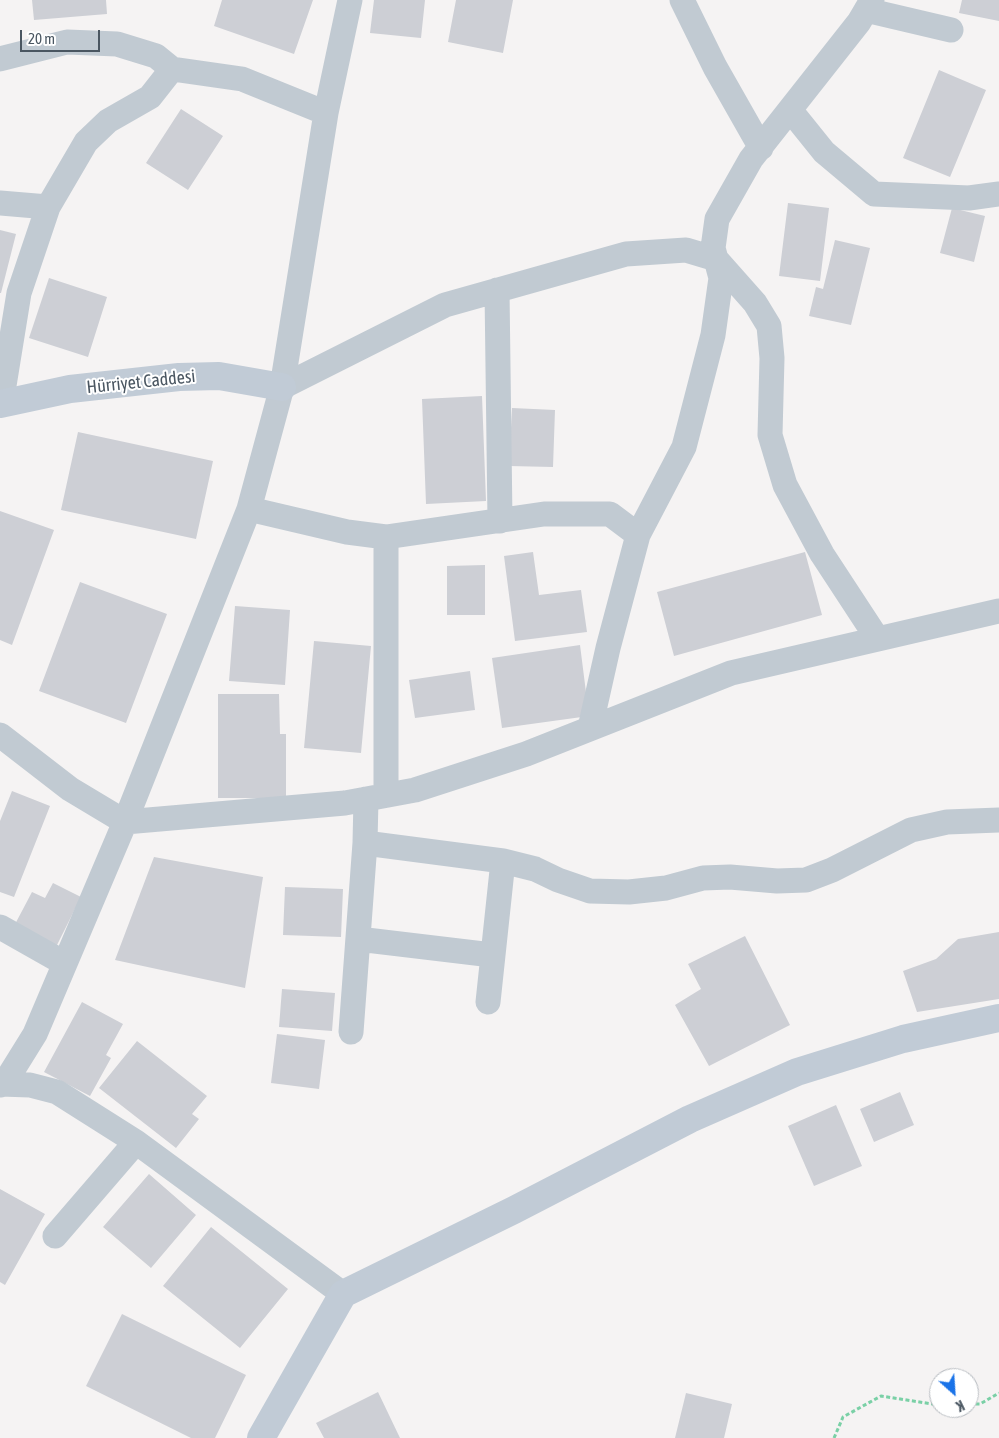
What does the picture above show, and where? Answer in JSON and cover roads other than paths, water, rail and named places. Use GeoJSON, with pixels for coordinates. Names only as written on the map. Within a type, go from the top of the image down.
{"type":"FeatureCollection","features":[{"type":"Feature","properties":{"kind":"street"},"geometry":{"type":"LineString","coordinates":[[1,1084],[35,1034],[125,822],[249,509],[282,387],[326,114],[350,0]]}},
{"type":"Feature","properties":{"kind":"street"},"geometry":{"type":"LineString","coordinates":[[682,0],[716,67],[761,148]]}},
{"type":"Feature","properties":{"kind":"street"},"geometry":{"type":"LineString","coordinates":[[590,728],[608,648],[638,535],[684,447],[713,335],[721,278],[713,248],[717,219],[751,159],[791,111],[859,22],[869,5],[951,30]]}},
{"type":"Feature","properties":{"kind":"street"},"geometry":{"type":"LineString","coordinates":[[0,58],[67,42],[117,44],[156,56],[172,69],[242,79],[326,114]]}},
{"type":"Feature","properties":{"kind":"street"},"geometry":{"type":"LineString","coordinates":[[0,404],[20,294],[48,207],[86,142],[108,121],[150,97],[172,69]]}},
{"type":"Feature","properties":{"kind":"street"},"geometry":{"type":"LineString","coordinates":[[791,111],[824,152],[874,194],[969,198],[999,194]]}},
{"type":"Feature","properties":{"kind":"street"},"geometry":{"type":"LineString","coordinates":[[0,203],[48,207]]}},
{"type":"Feature","properties":{"kind":"street"},"geometry":{"type":"LineString","coordinates":[[282,387],[446,305],[626,254],[686,250],[716,259],[755,303],[769,326],[772,358],[770,435],[785,485],[822,554],[877,638]]}},
{"type":"Feature","properties":{"kind":"street"},"geometry":{"type":"LineString","coordinates":[[497,290],[500,521]]}},
{"type":"Feature","properties":{"kind":"street","name":"Hürriyet Caddesi"},"geometry":{"type":"LineString","coordinates":[[0,404],[70,389],[179,377],[220,376],[282,387]]}},
{"type":"Feature","properties":{"kind":"street"},"geometry":{"type":"LineString","coordinates":[[249,509],[347,532],[386,537],[544,514],[610,514],[638,535]]}},
{"type":"Feature","properties":{"kind":"street"},"geometry":{"type":"LineString","coordinates":[[351,1032],[366,843],[376,797],[386,537]]}},
{"type":"Feature","properties":{"kind":"street"},"geometry":{"type":"LineString","coordinates":[[0,735],[70,789],[125,822],[345,803],[415,790],[526,754],[731,673],[999,611]]}},
{"type":"Feature","properties":{"kind":"street"},"geometry":{"type":"LineString","coordinates":[[366,843],[503,861],[536,869],[558,880],[590,891],[629,892],[666,888],[702,878],[730,877],[777,881],[806,880],[832,870],[911,830],[947,822],[999,820]]}},
{"type":"Feature","properties":{"kind":"street"},"geometry":{"type":"LineString","coordinates":[[488,1002],[503,861]]}},
{"type":"Feature","properties":{"kind":"street"},"geometry":{"type":"LineString","coordinates":[[0,927],[64,963]]}},
{"type":"Feature","properties":{"kind":"street"},"geometry":{"type":"LineString","coordinates":[[358,940],[492,955]]}},
{"type":"Feature","properties":{"kind":"street"},"geometry":{"type":"LineString","coordinates":[[261,1438],[343,1294],[514,1210],[690,1119],[797,1072],[903,1039],[999,1018]]}},
{"type":"Feature","properties":{"kind":"street"},"geometry":{"type":"LineString","coordinates":[[1,1084],[30,1086],[57,1092],[136,1142],[343,1294]]}},
{"type":"Feature","properties":{"kind":"street"},"geometry":{"type":"LineString","coordinates":[[55,1236],[136,1142]]}}]}
